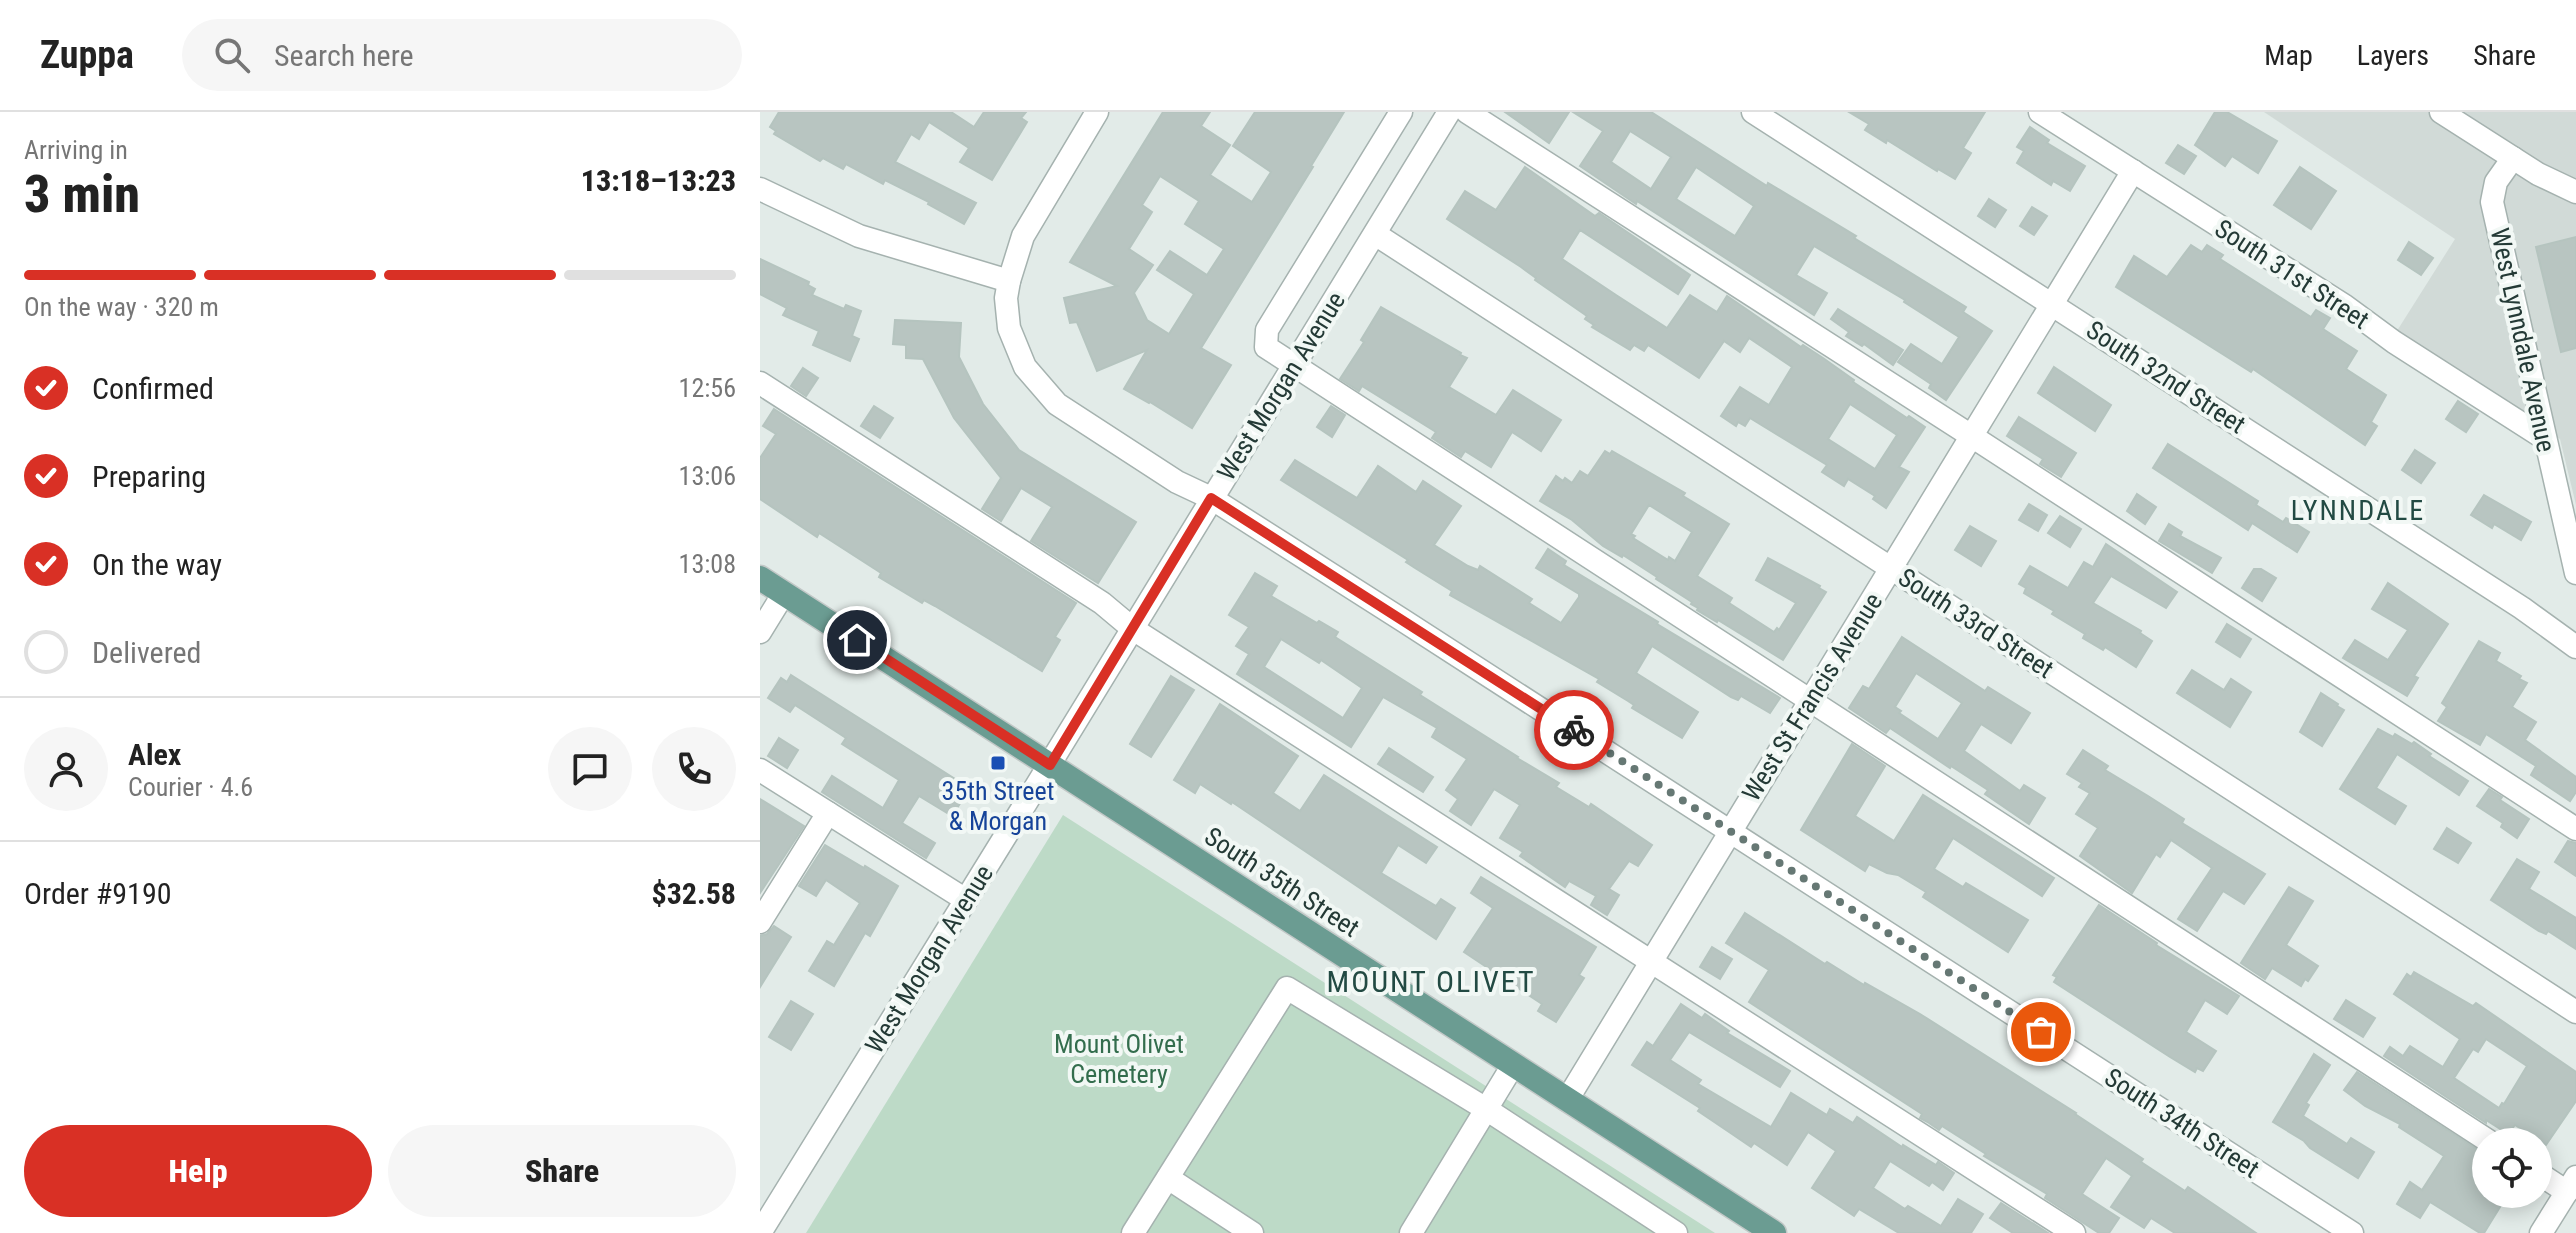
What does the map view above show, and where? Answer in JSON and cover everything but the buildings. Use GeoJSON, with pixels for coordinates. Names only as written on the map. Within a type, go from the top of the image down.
{"type":"FeatureCollection","features":[{"type":"Feature","properties":{"kind":"main road","name":"South 35th Street"},"geometry":{"type":"LineString","coordinates":[[760,578],[1774,1233]]}},
{"type":"Feature","properties":{"kind":"street","name":"South 34th Street"},"geometry":{"type":"LineString","coordinates":[[1097,112],[1023,236],[1006,298],[1009,328],[1025,367],[1057,404],[1177,482],[1211,498],[2352,1233]]}},
{"type":"Feature","properties":{"kind":"street"},"geometry":{"type":"LineString","coordinates":[[1401,112],[1267,330],[1266,347],[2472,1130]]}},
{"type":"Feature","properties":{"kind":"street","name":"West Morgan Avenue"},"geometry":{"type":"LineString","coordinates":[[760,1233],[1449,112]]}},
{"type":"Feature","properties":{"kind":"street"},"geometry":{"type":"LineString","coordinates":[[1467,112],[2576,829]]}},
{"type":"Feature","properties":{"kind":"street","name":"South 32nd Street"},"geometry":{"type":"LineString","coordinates":[[1753,112],[2532,615],[2576,647]]}},
{"type":"Feature","properties":{"kind":"street","name":"South 31st Street"},"geometry":{"type":"LineString","coordinates":[[2040,112],[2345,306],[2394,342],[2544,438]]}},
{"type":"Feature","properties":{"kind":"street"},"geometry":{"type":"LineString","coordinates":[[2441,112],[2538,174],[2576,192]]}},
{"type":"Feature","properties":{"kind":"street","name":"West Lynndale Avenue"},"geometry":{"type":"LineString","coordinates":[[2513,158],[2496,182],[2492,202],[2576,573]]}},
{"type":"Feature","properties":{"kind":"street","name":"West St Francis Avenue"},"geometry":{"type":"LineString","coordinates":[[1567,1100],[2133,171]]}},
{"type":"Feature","properties":{"kind":"street"},"geometry":{"type":"LineString","coordinates":[[760,189],[859,236],[1009,281]]}},
{"type":"Feature","properties":{"kind":"street","name":"South 33rd Street"},"geometry":{"type":"LineString","coordinates":[[1375,234],[2576,1012]]}},
{"type":"Feature","properties":{"kind":"street"},"geometry":{"type":"LineString","coordinates":[[760,383],[1089,594],[1133,629],[2074,1233]]}},
{"type":"Feature","properties":{"kind":"street"},"geometry":{"type":"LineString","coordinates":[[760,632],[784,593]]}},
{"type":"Feature","properties":{"kind":"street"},"geometry":{"type":"LineString","coordinates":[[760,770],[966,900]]}},
{"type":"Feature","properties":{"kind":"street"},"geometry":{"type":"LineString","coordinates":[[760,922],[828,813]]}},
{"type":"Feature","properties":{"kind":"street"},"geometry":{"type":"LineString","coordinates":[[1133,1233],[1287,988],[1486,1109],[1676,1233]]}},
{"type":"Feature","properties":{"kind":"street"},"geometry":{"type":"LineString","coordinates":[[1411,1233],[1513,1065]]}},
{"type":"Feature","properties":{"kind":"street"},"geometry":{"type":"LineString","coordinates":[[1168,1178],[1252,1233]]}},
{"type":"Feature","properties":{"kind":"street"},"geometry":{"type":"LineString","coordinates":[[2542,1233],[2571,1184],[2552,1178]]}},
{"type":"Feature","properties":{"kind":"shaded area"},"geometry":{"type":"Polygon","coordinates":[[[2264,112],[2576,112],[2576,505],[2560,439],[2395,334],[2455,239],[2264,112]]]}},
{"type":"Feature","properties":{"kind":"green space","name":"Mount Olivet Cemetery"},"geometry":{"type":"Polygon","coordinates":[[[1063,815],[1715,1233],[806,1233],[1063,815]]]}},
{"type":"Feature","properties":{"kind":"way so far"},"geometry":{"type":"LineString","coordinates":[[1574,730],[2041,1032]]}},
{"type":"Feature","properties":{"kind":"place","name":"35th Street & Morgan"},"geometry":{"type":"Point","coordinates":[998,763]}},
{"type":"Feature","properties":{"kind":"district","name":"LYNNDALE"},"geometry":{"type":"Point","coordinates":[2358,510]}},
{"type":"Feature","properties":{"kind":"district","name":"MOUNT OLIVET"},"geometry":{"type":"Point","coordinates":[1431,982]}},
{"type":"Feature","properties":{"kind":"route"},"geometry":{"type":"LineString","coordinates":[[857,640],[1050,765],[1211,498],[1574,730]]}}]}
